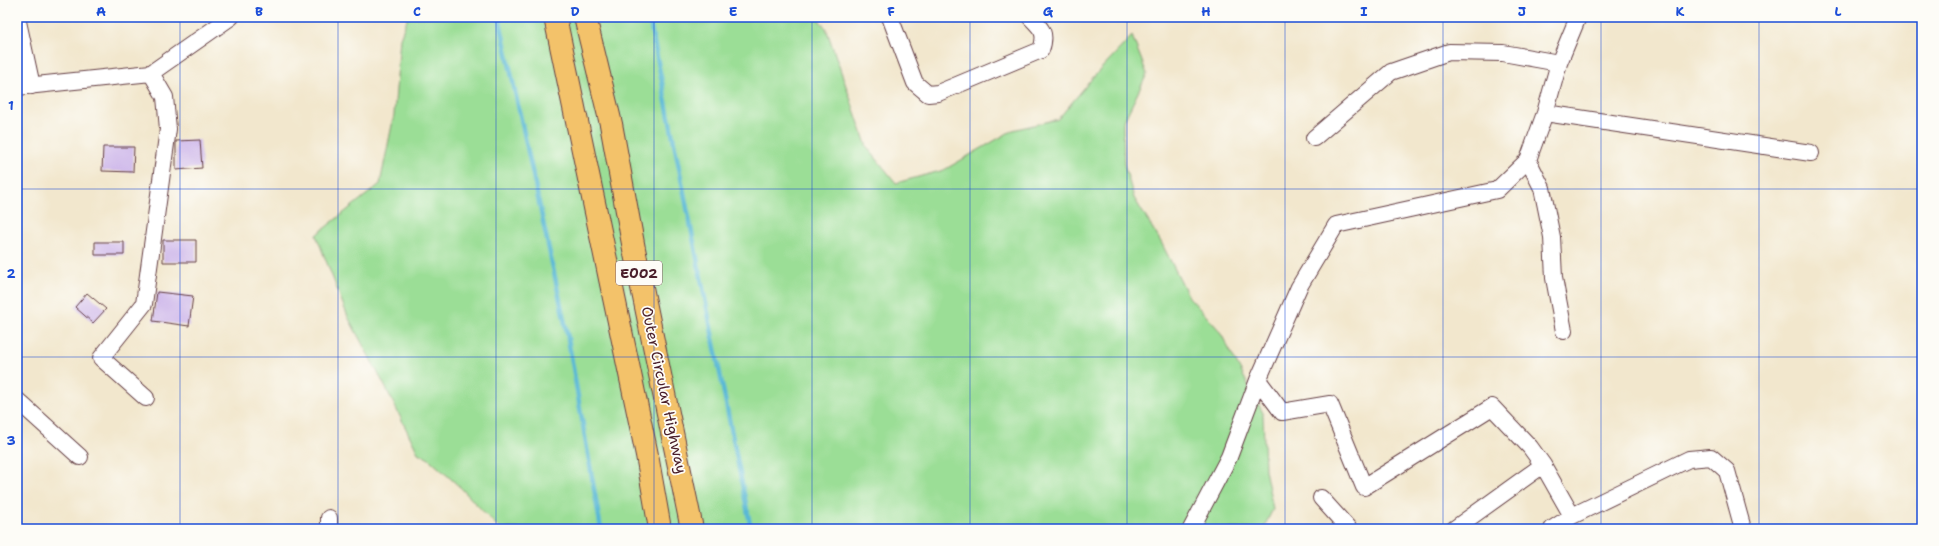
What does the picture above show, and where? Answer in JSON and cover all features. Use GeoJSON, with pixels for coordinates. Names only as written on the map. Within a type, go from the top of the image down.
{"type":"FeatureCollection","features":[{"type":"Feature","properties":{"kind":"highway","name":"Outer Circular Highway"},"geometry":{"type":"LineString","coordinates":[[555,17],[647,455],[660,529]]}},
{"type":"Feature","properties":{"kind":"highway","name":"Outer Circular Highway"},"geometry":{"type":"LineString","coordinates":[[586,17],[611,124],[634,249],[692,529]]}},
{"type":"Feature","properties":{"kind":"street"},"geometry":{"type":"LineString","coordinates":[[17,17],[24,86],[150,73],[231,17]]}},
{"type":"Feature","properties":{"kind":"street"},"geometry":{"type":"LineString","coordinates":[[890,17],[915,83],[928,94],[938,93],[1041,50],[1044,40],[1042,29],[1030,17]]}},
{"type":"Feature","properties":{"kind":"street"},"geometry":{"type":"LineString","coordinates":[[1191,529],[1229,457],[1258,380],[1299,287],[1336,225],[1497,190],[1528,160],[1545,113],[1559,64],[1578,17]]}},
{"type":"Feature","properties":{"kind":"street"},"geometry":{"type":"LineString","coordinates":[[1314,138],[1391,72],[1449,52],[1503,53],[1559,64]]}},
{"type":"Feature","properties":{"kind":"street"},"geometry":{"type":"LineString","coordinates":[[146,398],[101,358],[144,304],[168,129],[165,97],[150,73]]}},
{"type":"Feature","properties":{"kind":"street"},"geometry":{"type":"LineString","coordinates":[[1545,113],[1811,153]]}},
{"type":"Feature","properties":{"kind":"street"},"geometry":{"type":"LineString","coordinates":[[1528,160],[1542,188],[1552,237],[1554,278],[1564,331]]}},
{"type":"Feature","properties":{"kind":"street"},"geometry":{"type":"LineString","coordinates":[[1258,380],[1282,412],[1330,404],[1364,487],[1492,407],[1530,447],[1543,465],[1572,516]]}},
{"type":"Feature","properties":{"kind":"street"},"geometry":{"type":"LineString","coordinates":[[17,400],[80,457]]}},
{"type":"Feature","properties":{"kind":"street"},"geometry":{"type":"LineString","coordinates":[[1552,529],[1572,516],[1689,459],[1711,457],[1727,471],[1743,529]]}},
{"type":"Feature","properties":{"kind":"street"},"geometry":{"type":"LineString","coordinates":[[1454,529],[1543,465]]}},
{"type":"Feature","properties":{"kind":"street"},"geometry":{"type":"LineString","coordinates":[[1321,498],[1349,529]]}},
{"type":"Feature","properties":{"kind":"green space"},"geometry":{"type":"Polygon","coordinates":[[[408,17],[816,17],[826,28],[867,147],[896,183],[944,170],[1013,130],[1058,119],[1096,74],[1132,36],[1147,74],[1123,123],[1124,164],[1134,198],[1161,242],[1189,297],[1219,330],[1263,413],[1265,470],[1273,509],[1263,529],[502,529],[498,527],[461,488],[429,459],[418,453],[387,390],[348,317],[316,235],[380,184],[394,115],[400,38],[408,17]]]}},
{"type":"Feature","properties":{"kind":"building"},"geometry":{"type":"Polygon","coordinates":[[[200,140],[202,168],[176,170],[176,141],[200,140]]]}},
{"type":"Feature","properties":{"kind":"building"},"geometry":{"type":"Polygon","coordinates":[[[103,147],[134,147],[133,172],[102,171],[103,147]]]}},
{"type":"Feature","properties":{"kind":"building"},"geometry":{"type":"Polygon","coordinates":[[[163,240],[196,240],[196,262],[163,262],[163,240]]]}},
{"type":"Feature","properties":{"kind":"building"},"geometry":{"type":"Polygon","coordinates":[[[95,242],[124,242],[124,255],[95,255],[95,242]]]}},
{"type":"Feature","properties":{"kind":"building"},"geometry":{"type":"Polygon","coordinates":[[[157,292],[193,296],[189,326],[153,321],[157,292]]]}},
{"type":"Feature","properties":{"kind":"building"},"geometry":{"type":"Polygon","coordinates":[[[87,293],[106,309],[93,323],[75,307],[87,293]]]}},
{"type":"Feature","properties":{"kind":"waterway"},"geometry":{"type":"LineString","coordinates":[[499,17],[567,333],[601,529]]}},
{"type":"Feature","properties":{"kind":"waterway"},"geometry":{"type":"LineString","coordinates":[[649,17],[751,529]]}}]}
